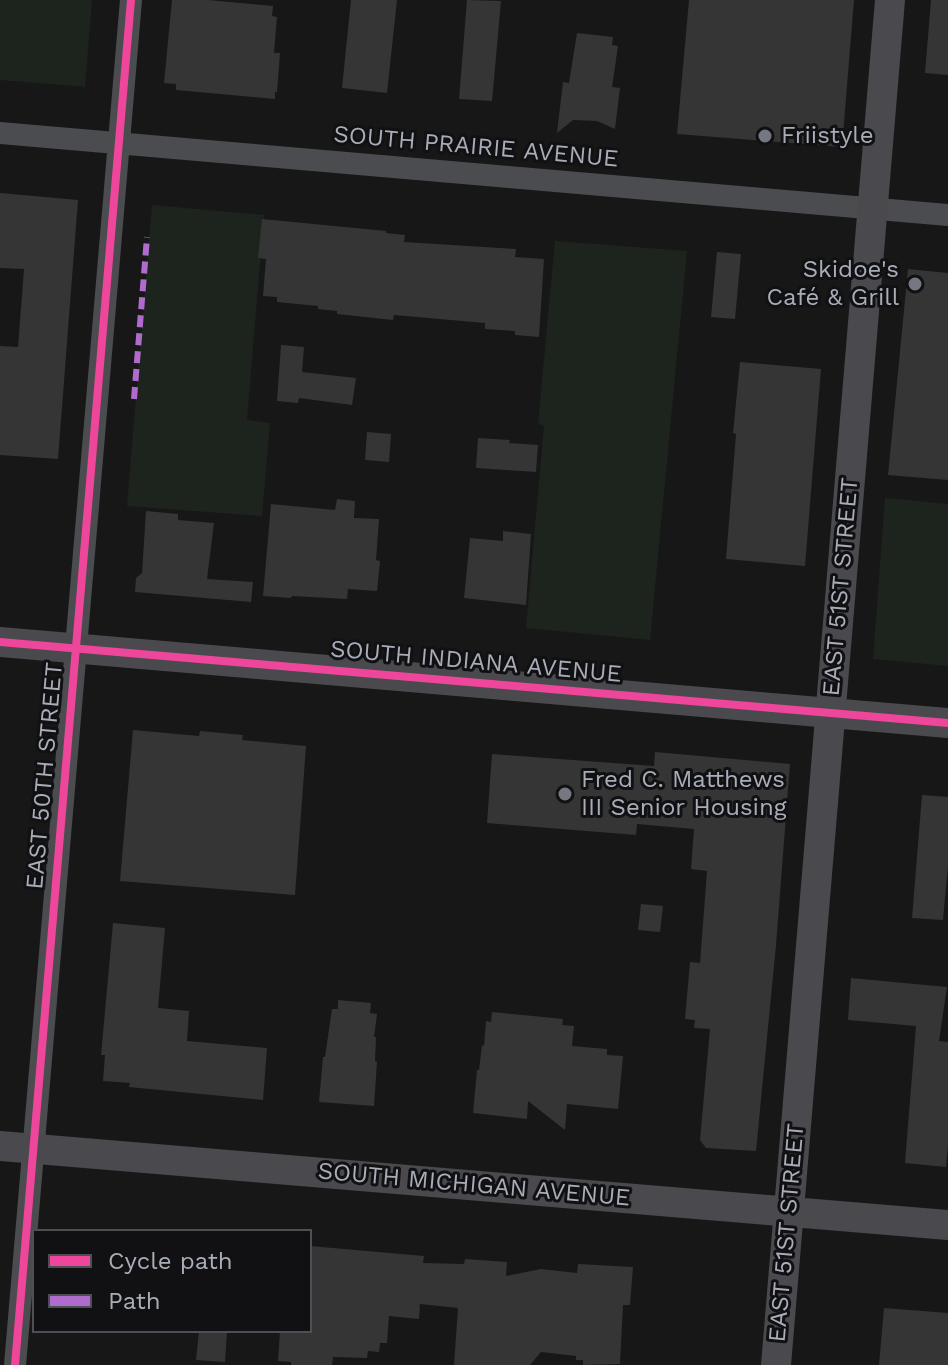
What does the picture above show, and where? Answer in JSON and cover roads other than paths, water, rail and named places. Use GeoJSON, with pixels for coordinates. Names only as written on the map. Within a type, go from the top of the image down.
{"type":"FeatureCollection","features":[{"type":"Feature","properties":{"kind":"street","name":"EAST 50TH STREET"},"geometry":{"type":"LineString","coordinates":[[15,1365],[131,0]]}},
{"type":"Feature","properties":{"kind":"street","name":"EAST 51ST STREET"},"geometry":{"type":"LineString","coordinates":[[776,1365],[890,0]]}},
{"type":"Feature","properties":{"kind":"street","name":"SOUTH PRAIRIE AVENUE"},"geometry":{"type":"LineString","coordinates":[[0,133],[948,215]]}},
{"type":"Feature","properties":{"kind":"street","name":"SOUTH INDIANA AVENUE"},"geometry":{"type":"LineString","coordinates":[[0,642],[948,723]]}},
{"type":"Feature","properties":{"kind":"street","name":"SOUTH MICHIGAN AVENUE"},"geometry":{"type":"LineString","coordinates":[[0,1146],[948,1225]]}},
{"type":"Feature","properties":{"kind":"place","name":"Friistyle"},"geometry":{"type":"Point","coordinates":[765,136]}},
{"type":"Feature","properties":{"kind":"place","name":"Skidoe's Café & Grill"},"geometry":{"type":"Point","coordinates":[915,284]}},
{"type":"Feature","properties":{"kind":"place","name":"Fred C. Matthews III Senior Housing"},"geometry":{"type":"Point","coordinates":[565,794]}}]}
